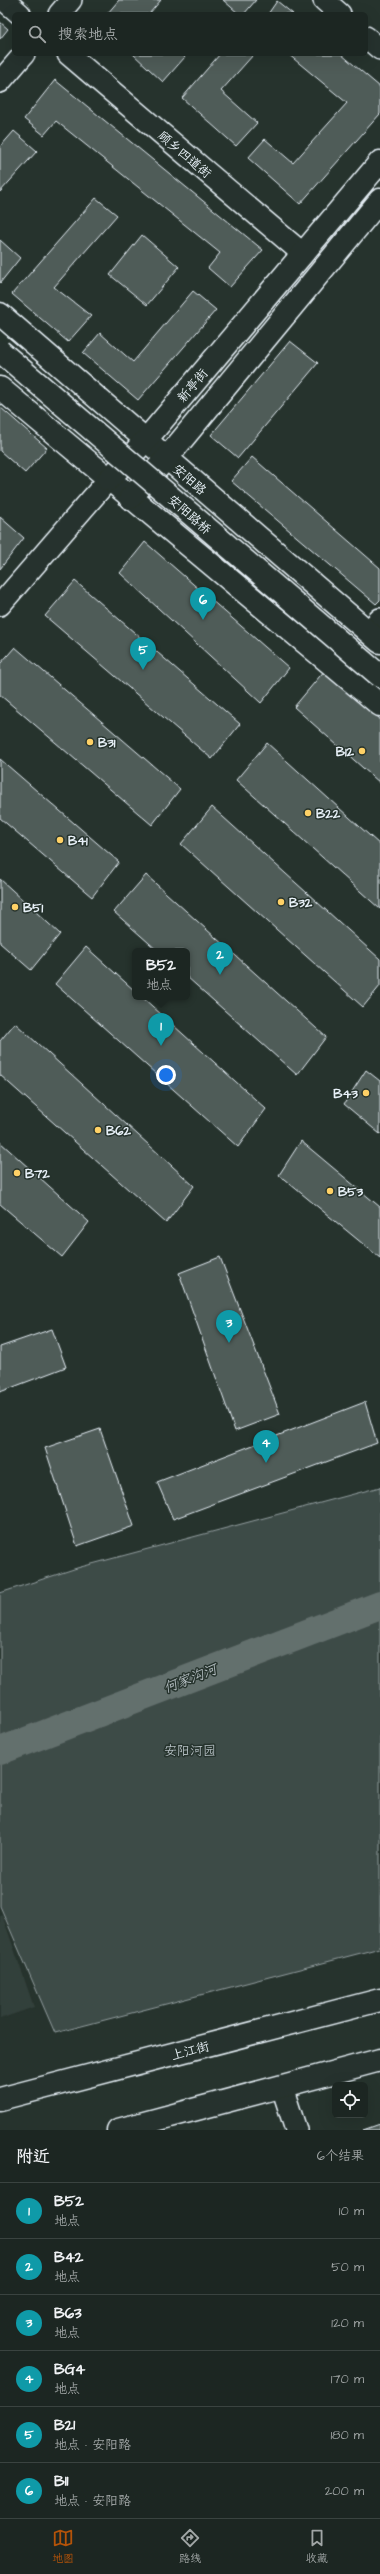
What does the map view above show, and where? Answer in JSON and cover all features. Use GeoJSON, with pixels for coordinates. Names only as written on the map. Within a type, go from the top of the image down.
{"type":"FeatureCollection","features":[{"type":"Feature","properties":{"kind":"main road","name":"新亭街"},"geometry":{"type":"LineString","coordinates":[[108,480],[145,441],[380,162]]}},
{"type":"Feature","properties":{"kind":"main road"},"geometry":{"type":"LineString","coordinates":[[130,498],[166,459],[380,200]]}},
{"type":"Feature","properties":{"kind":"main road","name":"安阳路"},"geometry":{"type":"LineString","coordinates":[[0,314],[166,459],[376,631]]}},
{"type":"Feature","properties":{"kind":"main road","name":"安阳路桥"},"geometry":{"type":"LineString","coordinates":[[0,352],[380,676]]}},
{"type":"Feature","properties":{"kind":"main road"},"geometry":{"type":"LineString","coordinates":[[0,388],[108,480],[380,705]]}},
{"type":"Feature","properties":{"kind":"main road","name":"上江街"},"geometry":{"type":"LineString","coordinates":[[0,2099],[380,2000]]}},
{"type":"Feature","properties":{"kind":"main road"},"geometry":{"type":"LineString","coordinates":[[118,2130],[380,2060]]}},
{"type":"Feature","properties":{"kind":"street"},"geometry":{"type":"LineString","coordinates":[[4,0],[18,12]]}},
{"type":"Feature","properties":{"kind":"street"},"geometry":{"type":"LineString","coordinates":[[61,12],[71,0]]}},
{"type":"Feature","properties":{"kind":"street"},"geometry":{"type":"LineString","coordinates":[[324,0],[338,12]]}},
{"type":"Feature","properties":{"kind":"street"},"geometry":{"type":"LineString","coordinates":[[368,39],[380,49]]}},
{"type":"Feature","properties":{"kind":"street"},"geometry":{"type":"LineString","coordinates":[[0,82],[22,56]]}},
{"type":"Feature","properties":{"kind":"street","name":"顾乡四道街"},"geometry":{"type":"LineString","coordinates":[[70,56],[302,253]]}},
{"type":"Feature","properties":{"kind":"street","name":"新亭街"},"geometry":{"type":"LineString","coordinates":[[0,605],[108,480]]}},
{"type":"Feature","properties":{"kind":"street"},"geometry":{"type":"LineString","coordinates":[[282,2087],[296,2130]]}},
{"type":"Feature","properties":{"kind":"shaded area"},"geometry":{"type":"Polygon","coordinates":[[[2,1914],[34,2007],[0,2019],[0,1915],[2,1914]]]}},
{"type":"Feature","properties":{"kind":"green space","name":"安阳河园"},"geometry":{"type":"Polygon","coordinates":[[[380,1487],[380,1948],[55,2033],[0,1906],[0,1593],[77,1568],[380,1487]]]}},
{"type":"Feature","properties":{"kind":"building"},"geometry":{"type":"Polygon","coordinates":[[[119,0],[161,0],[151,12],[109,12],[119,0]]]}},
{"type":"Feature","properties":{"kind":"building"},"geometry":{"type":"Polygon","coordinates":[[[223,0],[256,0],[246,12],[237,12],[223,0]]]}},
{"type":"Feature","properties":{"kind":"building"},"geometry":{"type":"Polygon","coordinates":[[[277,1],[291,12],[269,12],[277,1]]]}},
{"type":"Feature","properties":{"kind":"building"},"geometry":{"type":"Polygon","coordinates":[[[0,22],[8,29],[0,39],[0,22]]]}},
{"type":"Feature","properties":{"kind":"building"},"geometry":{"type":"Polygon","coordinates":[[[135,56],[185,57],[163,82],[135,56]]]}},
{"type":"Feature","properties":{"kind":"building"},"geometry":{"type":"Polygon","coordinates":[[[218,56],[252,56],[221,91],[257,123],[236,146],[182,98],[218,56]]]}},
{"type":"Feature","properties":{"kind":"building"},"geometry":{"type":"Polygon","coordinates":[[[290,56],[343,56],[380,87],[380,114],[300,204],[248,158],[265,139],[293,163],[347,103],[290,56]]]}},
{"type":"Feature","properties":{"kind":"building"},"geometry":{"type":"Polygon","coordinates":[[[55,80],[263,250],[230,287],[208,268],[220,253],[56,121],[44,135],[24,119],[55,80]]]}},
{"type":"Feature","properties":{"kind":"building"},"geometry":{"type":"Polygon","coordinates":[[[14,131],[37,151],[0,192],[0,147],[14,131]]]}},
{"type":"Feature","properties":{"kind":"building"},"geometry":{"type":"Polygon","coordinates":[[[96,198],[117,215],[54,287],[91,316],[68,342],[12,294],[96,198]]]}},
{"type":"Feature","properties":{"kind":"building"},"geometry":{"type":"Polygon","coordinates":[[[142,235],[179,267],[147,305],[110,275],[142,235]]]}},
{"type":"Feature","properties":{"kind":"building"},"geometry":{"type":"Polygon","coordinates":[[[0,240],[20,258],[0,283],[0,240]]]}},
{"type":"Feature","properties":{"kind":"building"},"geometry":{"type":"Polygon","coordinates":[[[193,291],[216,310],[138,400],[83,353],[100,333],[133,362],[193,291]]]}},
{"type":"Feature","properties":{"kind":"building"},"geometry":{"type":"Polygon","coordinates":[[[290,341],[318,363],[238,458],[211,435],[290,341]]]}},
{"type":"Feature","properties":{"kind":"building"},"geometry":{"type":"Polygon","coordinates":[[[0,407],[47,448],[25,473],[0,451],[0,407]]]}},
{"type":"Feature","properties":{"kind":"building"},"geometry":{"type":"Polygon","coordinates":[[[252,457],[380,568],[380,600],[376,604],[231,481],[252,457]]]}},
{"type":"Feature","properties":{"kind":"building"},"geometry":{"type":"Polygon","coordinates":[[[0,517],[24,538],[0,569],[0,517]]]}},
{"type":"Feature","properties":{"kind":"building"},"geometry":{"type":"Polygon","coordinates":[[[145,542],[289,668],[261,703],[120,573],[145,542]]]}},
{"type":"Feature","properties":{"kind":"building"},"geometry":{"type":"Polygon","coordinates":[[[75,581],[240,724],[212,759],[45,616],[75,581]]]}},
{"type":"Feature","properties":{"kind":"building","name":"B31"},"geometry":{"type":"Polygon","coordinates":[[[15,647],[180,789],[152,825],[0,695],[0,664],[15,647]]]}},
{"type":"Feature","properties":{"kind":"building","name":"B12"},"geometry":{"type":"Polygon","coordinates":[[[325,670],[380,719],[380,783],[294,707],[325,670]]]}},
{"type":"Feature","properties":{"kind":"building","name":"B22"},"geometry":{"type":"Polygon","coordinates":[[[267,743],[380,845],[380,909],[236,780],[267,743]]]}},
{"type":"Feature","properties":{"kind":"building","name":"B41"},"geometry":{"type":"Polygon","coordinates":[[[0,759],[119,862],[92,897],[0,818],[0,759]]]}},
{"type":"Feature","properties":{"kind":"building","name":"B32"},"geometry":{"type":"Polygon","coordinates":[[[212,807],[380,959],[380,986],[363,1007],[181,844],[212,807]]]}},
{"type":"Feature","properties":{"kind":"building"},"geometry":{"type":"Polygon","coordinates":[[[146,875],[326,1037],[297,1075],[190,980],[190,948],[155,948],[114,912],[146,875]]]}},
{"type":"Feature","properties":{"kind":"building","name":"B51"},"geometry":{"type":"Polygon","coordinates":[[[0,879],[60,934],[31,970],[0,943],[0,879]]]}},
{"type":"Feature","properties":{"kind":"building"},"geometry":{"type":"Polygon","coordinates":[[[86,947],[132,988],[132,1000],[145,1000],[266,1109],[238,1147],[55,984],[86,947]]]}},
{"type":"Feature","properties":{"kind":"building","name":"B62"},"geometry":{"type":"Polygon","coordinates":[[[15,1023],[194,1186],[166,1223],[0,1075],[0,1041],[15,1023]]]}},
{"type":"Feature","properties":{"kind":"building","name":"B43"},"geometry":{"type":"Polygon","coordinates":[[[366,1070],[380,1081],[380,1134],[344,1104],[366,1070]]]}},
{"type":"Feature","properties":{"kind":"building","name":"B53"},"geometry":{"type":"Polygon","coordinates":[[[301,1141],[380,1207],[380,1258],[279,1175],[301,1141]]]}},
{"type":"Feature","properties":{"kind":"building","name":"B72"},"geometry":{"type":"Polygon","coordinates":[[[0,1142],[89,1222],[62,1257],[0,1204],[0,1142]]]}},
{"type":"Feature","properties":{"kind":"building"},"geometry":{"type":"Polygon","coordinates":[[[220,1257],[280,1414],[235,1431],[179,1273],[220,1257]]]}},
{"type":"Feature","properties":{"kind":"building"},"geometry":{"type":"Polygon","coordinates":[[[52,1329],[66,1367],[0,1392],[0,1347],[52,1329]]]}},
{"type":"Feature","properties":{"kind":"building"},"geometry":{"type":"Polygon","coordinates":[[[365,1402],[377,1443],[173,1519],[157,1482],[365,1402]]]}},
{"type":"Feature","properties":{"kind":"building"},"geometry":{"type":"Polygon","coordinates":[[[100,1429],[134,1526],[77,1546],[45,1448],[100,1429]]]}},
{"type":"Feature","properties":{"kind":"building"},"geometry":{"type":"Polygon","coordinates":[[[380,2124],[380,2130],[363,2130],[380,2124]]]}},
{"type":"Feature","properties":{"kind":"waterway","name":"何家沟河"},"geometry":{"type":"LineString","coordinates":[[0,1751],[380,1605]]}},
{"type":"Feature","properties":{"kind":"place","name":"B11"},"geometry":{"type":"Point","coordinates":[203,620]}},
{"type":"Feature","properties":{"kind":"place","name":"B21"},"geometry":{"type":"Point","coordinates":[143,670]}},
{"type":"Feature","properties":{"kind":"place","name":"B31"},"geometry":{"type":"Point","coordinates":[90,742]}},
{"type":"Feature","properties":{"kind":"place","name":"B12"},"geometry":{"type":"Point","coordinates":[362,751]}},
{"type":"Feature","properties":{"kind":"place","name":"B22"},"geometry":{"type":"Point","coordinates":[308,813]}},
{"type":"Feature","properties":{"kind":"place","name":"B41"},"geometry":{"type":"Point","coordinates":[60,840]}},
{"type":"Feature","properties":{"kind":"place","name":"B32"},"geometry":{"type":"Point","coordinates":[281,902]}},
{"type":"Feature","properties":{"kind":"place","name":"B51"},"geometry":{"type":"Point","coordinates":[15,907]}},
{"type":"Feature","properties":{"kind":"place","name":"B42"},"geometry":{"type":"Point","coordinates":[220,975]}},
{"type":"Feature","properties":{"kind":"place","name":"B52"},"geometry":{"type":"Point","coordinates":[161,1046]}},
{"type":"Feature","properties":{"kind":"place","name":"B43"},"geometry":{"type":"Point","coordinates":[366,1093]}},
{"type":"Feature","properties":{"kind":"place","name":"B62"},"geometry":{"type":"Point","coordinates":[98,1130]}},
{"type":"Feature","properties":{"kind":"place","name":"B72"},"geometry":{"type":"Point","coordinates":[17,1173]}},
{"type":"Feature","properties":{"kind":"place","name":"B53"},"geometry":{"type":"Point","coordinates":[330,1191]}},
{"type":"Feature","properties":{"kind":"place","name":"B63"},"geometry":{"type":"Point","coordinates":[229,1343]}},
{"type":"Feature","properties":{"kind":"place","name":"BG4"},"geometry":{"type":"Point","coordinates":[266,1463]}}]}
